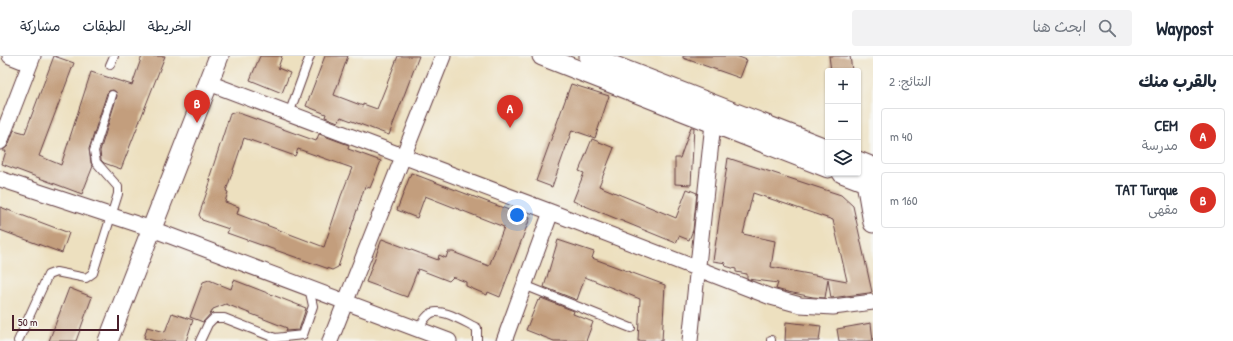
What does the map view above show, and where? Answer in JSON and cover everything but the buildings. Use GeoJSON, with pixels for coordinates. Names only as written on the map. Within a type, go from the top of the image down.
{"type":"FeatureCollection","features":[{"type":"Feature","properties":{"kind":"street"},"geometry":{"type":"LineString","coordinates":[[0,142],[32,60],[10,56]]}},
{"type":"Feature","properties":{"kind":"street"},"geometry":{"type":"LineString","coordinates":[[108,341],[219,56]]}},
{"type":"Feature","properties":{"kind":"street"},"geometry":{"type":"LineString","coordinates":[[330,341],[443,56]]}},
{"type":"Feature","properties":{"kind":"street"},"geometry":{"type":"LineString","coordinates":[[542,56],[714,114],[825,148]]}},
{"type":"Feature","properties":{"kind":"street"},"geometry":{"type":"LineString","coordinates":[[589,56],[825,167]]}},
{"type":"Feature","properties":{"kind":"street"},"geometry":{"type":"LineString","coordinates":[[209,83],[772,297],[800,304],[833,307],[873,302]]}},
{"type":"Feature","properties":{"kind":"street"},"geometry":{"type":"LineString","coordinates":[[690,341],[714,114]]}},
{"type":"Feature","properties":{"kind":"street"},"geometry":{"type":"LineString","coordinates":[[861,165],[871,178],[873,223]]}},
{"type":"Feature","properties":{"kind":"street"},"geometry":{"type":"LineString","coordinates":[[859,176],[871,178]]}},
{"type":"Feature","properties":{"kind":"street"},"geometry":{"type":"LineString","coordinates":[[0,179],[152,228],[449,341]]}},
{"type":"Feature","properties":{"kind":"street"},"geometry":{"type":"LineString","coordinates":[[504,341],[551,212]]}},
{"type":"Feature","properties":{"kind":"lane"},"geometry":{"type":"LineString","coordinates":[[110,65],[114,56]]}},
{"type":"Feature","properties":{"kind":"lane"},"geometry":{"type":"LineString","coordinates":[[289,114],[310,56]]}},
{"type":"Feature","properties":{"kind":"lane"},"geometry":{"type":"LineString","coordinates":[[18,341],[48,275],[56,272],[86,278],[93,272],[110,215],[118,194],[118,187],[96,162],[94,151],[112,95]]}},
{"type":"Feature","properties":{"kind":"lane"},"geometry":{"type":"LineString","coordinates":[[524,284],[631,328]]}},
{"type":"Feature","properties":{"kind":"lane"},"geometry":{"type":"LineString","coordinates":[[200,341],[208,324],[214,318],[224,318],[267,338],[303,336],[313,306],[309,288]]}},
{"type":"Feature","properties":{"kind":"lane"},"geometry":{"type":"LineString","coordinates":[[418,329],[429,314],[436,311],[447,314],[476,328],[477,341]]}},
{"type":"Feature","properties":{"kind":"place","name":"TAT Turque"},"geometry":{"type":"Point","coordinates":[197,123]}},
{"type":"Feature","properties":{"kind":"place","name":"CEM"},"geometry":{"type":"Point","coordinates":[510,128]}}]}
